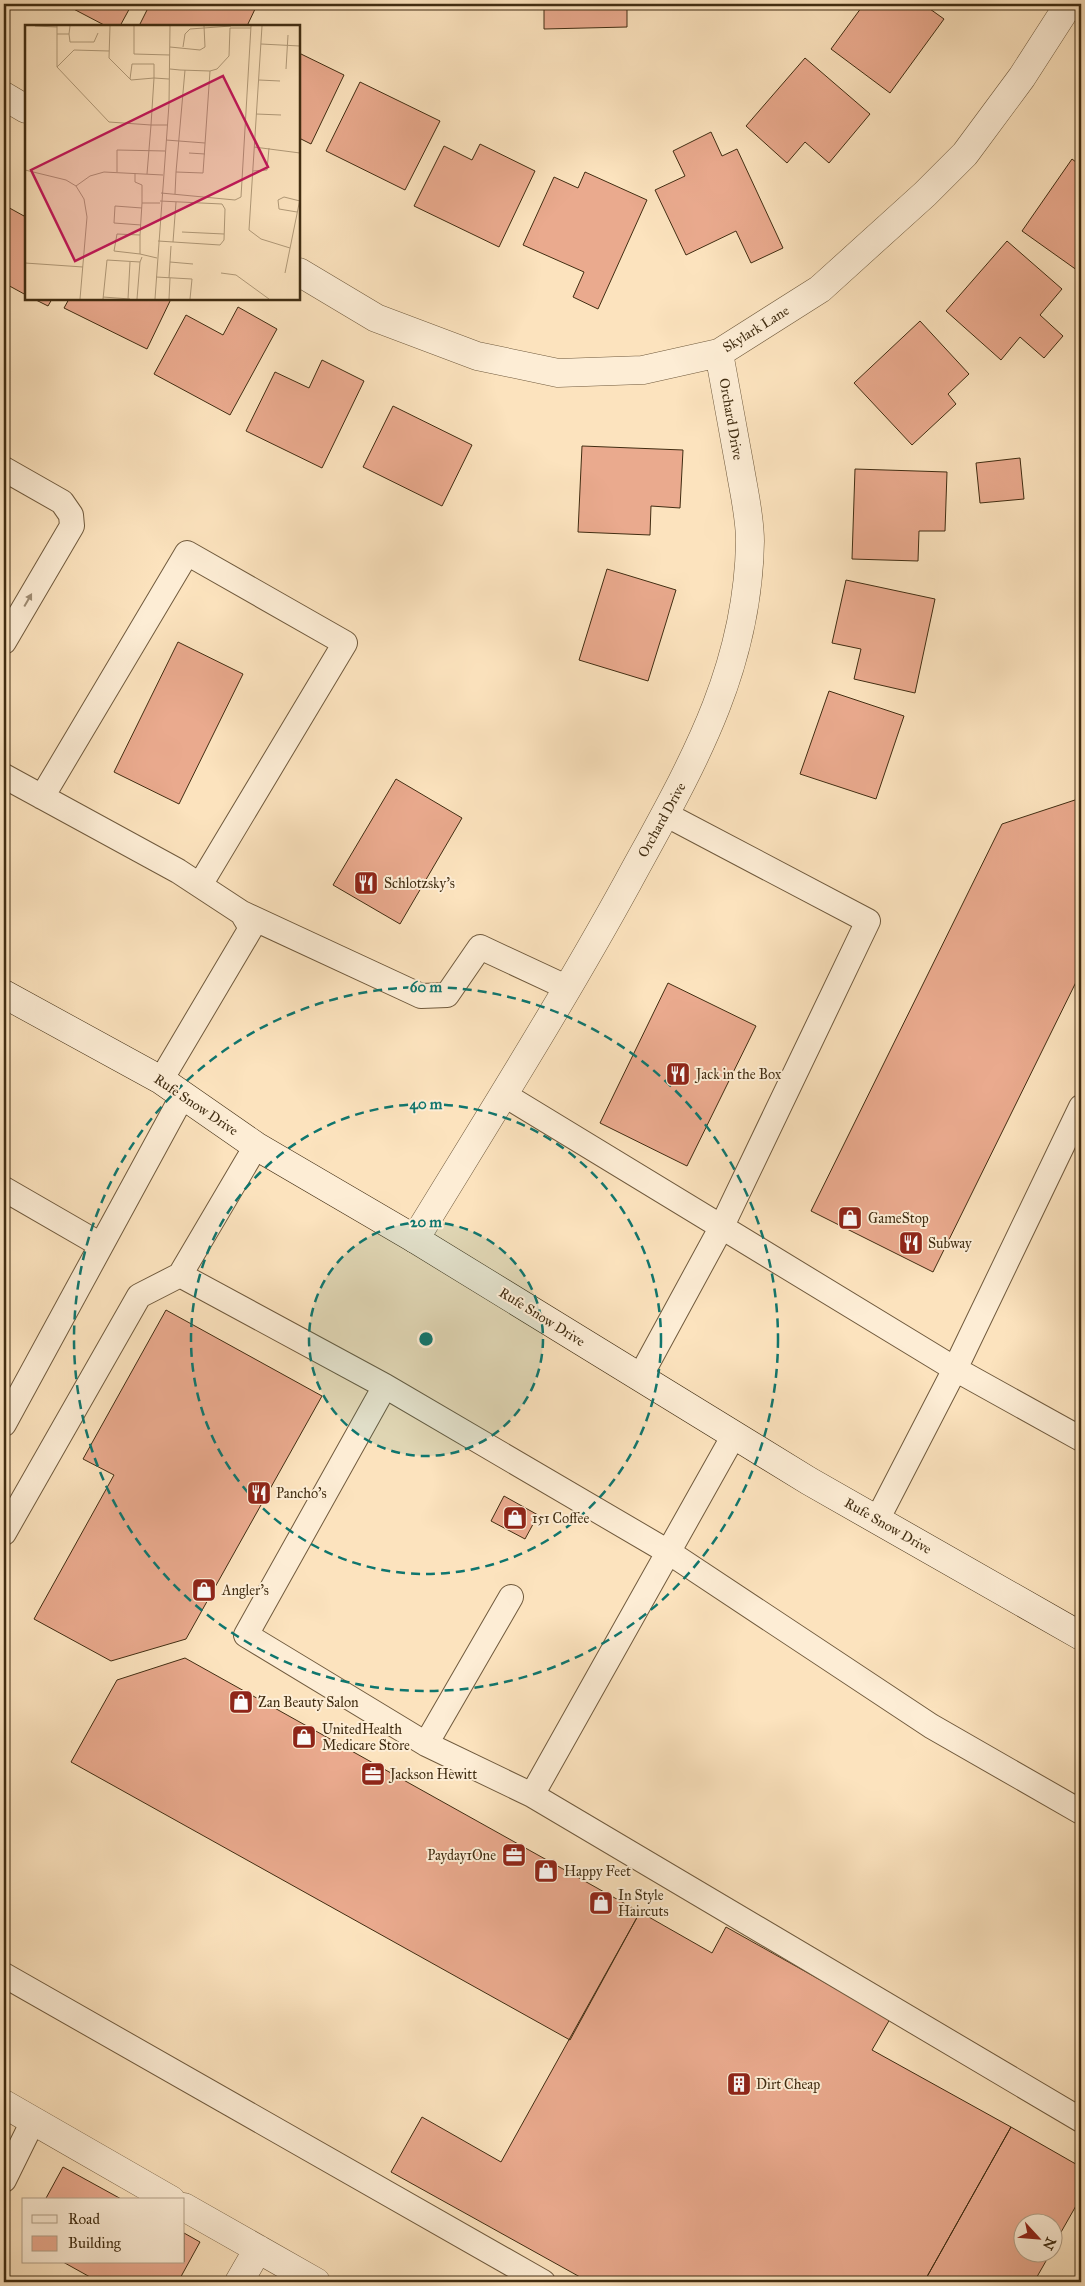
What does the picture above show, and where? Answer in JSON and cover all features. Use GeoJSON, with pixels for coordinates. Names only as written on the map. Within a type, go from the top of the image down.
{"type":"FeatureCollection","features":[{"type":"Feature","properties":{"kind":"street","name":"Skylark Lane"},"geometry":{"type":"LineString","coordinates":[[300,273],[376,318],[477,356],[558,373],[643,370],[719,353],[820,288],[925,194],[965,154],[1022,77],[1069,4]]}},
{"type":"Feature","properties":{"kind":"street"},"geometry":{"type":"LineString","coordinates":[[4,96],[25,108]]}},
{"type":"Feature","properties":{"kind":"street","name":"Orchard Drive"},"geometry":{"type":"LineString","coordinates":[[415,1239],[568,988],[685,778],[722,696],[743,620],[750,540],[746,501],[719,353]]}},
{"type":"Feature","properties":{"kind":"street","name":"Rufe Snow Drive"},"geometry":{"type":"LineString","coordinates":[[4,994],[161,1080],[256,1146],[415,1239],[877,1520],[1081,1636]]}},
{"type":"Feature","properties":{"kind":"street"},"geometry":{"type":"LineString","coordinates":[[4,2104],[168,2198]]}},
{"type":"Feature","properties":{"kind":"street"},"geometry":{"type":"LineString","coordinates":[[185,2208],[316,2282]]}},
{"type":"Feature","properties":{"kind":"street"},"geometry":{"type":"LineString","coordinates":[[239,2282],[258,2249]]}},
{"type":"Feature","properties":{"kind":"lane"},"geometry":{"type":"LineString","coordinates":[[4,469],[62,502],[71,515],[72,526],[4,642]]}},
{"type":"Feature","properties":{"kind":"lane"},"geometry":{"type":"LineString","coordinates":[[42,797],[186,553],[195,557],[345,643],[200,885]]}},
{"type":"Feature","properties":{"kind":"lane"},"geometry":{"type":"LineString","coordinates":[[4,776],[178,871],[242,913],[420,996],[446,995],[480,947],[568,988]]}},
{"type":"Feature","properties":{"kind":"lane"},"geometry":{"type":"LineString","coordinates":[[640,1377],[721,1228],[868,921],[665,814]]}},
{"type":"Feature","properties":{"kind":"lane"},"geometry":{"type":"LineString","coordinates":[[161,1080],[251,928],[242,913]]}},
{"type":"Feature","properties":{"kind":"lane"},"geometry":{"type":"LineString","coordinates":[[503,1094],[955,1369],[1081,1439]]}},
{"type":"Feature","properties":{"kind":"lane"},"geometry":{"type":"LineString","coordinates":[[4,1424],[183,1095]]}},
{"type":"Feature","properties":{"kind":"lane"},"geometry":{"type":"LineString","coordinates":[[877,1520],[955,1369],[1081,1107]]}},
{"type":"Feature","properties":{"kind":"lane"},"geometry":{"type":"LineString","coordinates":[[4,1533],[139,1296],[180,1275],[256,1146]]}},
{"type":"Feature","properties":{"kind":"lane"},"geometry":{"type":"LineString","coordinates":[[4,1189],[101,1246]]}},
{"type":"Feature","properties":{"kind":"lane"},"geometry":{"type":"LineString","coordinates":[[180,1275],[385,1386],[670,1553],[931,1726],[1081,1812]]}},
{"type":"Feature","properties":{"kind":"lane"},"geometry":{"type":"LineString","coordinates":[[385,1386],[246,1635],[426,1744],[532,1795],[1081,2120]]}},
{"type":"Feature","properties":{"kind":"lane"},"geometry":{"type":"LineString","coordinates":[[532,1795],[670,1553],[734,1434]]}},
{"type":"Feature","properties":{"kind":"lane"},"geometry":{"type":"LineString","coordinates":[[426,1744],[511,1597]]}},
{"type":"Feature","properties":{"kind":"lane"},"geometry":{"type":"LineString","coordinates":[[4,1975],[543,2282]]}},
{"type":"Feature","properties":{"kind":"lane"},"geometry":{"type":"LineString","coordinates":[[4,2180],[33,2121]]}},
{"type":"Feature","properties":{"kind":"building"},"geometry":{"type":"Polygon","coordinates":[[[64,4],[132,4],[121,25],[104,25],[64,4]]]}},
{"type":"Feature","properties":{"kind":"building"},"geometry":{"type":"Polygon","coordinates":[[[150,4],[248,4],[256,7],[247,25],[140,25],[150,4]]]}},
{"type":"Feature","properties":{"kind":"building"},"geometry":{"type":"Polygon","coordinates":[[[544,4],[627,4],[627,27],[544,29],[544,4]]]}},
{"type":"Feature","properties":{"kind":"building"},"geometry":{"type":"Polygon","coordinates":[[[864,4],[923,4],[944,19],[890,93],[831,49],[864,4]]]}},
{"type":"Feature","properties":{"kind":"building"},"geometry":{"type":"Polygon","coordinates":[[[300,53],[344,75],[311,144],[300,138],[300,53]]]}},
{"type":"Feature","properties":{"kind":"building"},"geometry":{"type":"Polygon","coordinates":[[[805,58],[870,114],[829,163],[805,142],[787,163],[746,126],[805,58]]]}},
{"type":"Feature","properties":{"kind":"building"},"geometry":{"type":"Polygon","coordinates":[[[360,82],[440,121],[405,190],[326,151],[360,82]]]}},
{"type":"Feature","properties":{"kind":"building"},"geometry":{"type":"Polygon","coordinates":[[[711,132],[722,156],[737,149],[783,248],[751,263],[736,231],[686,255],[655,190],[685,176],[673,151],[711,132]]]}},
{"type":"Feature","properties":{"kind":"building"},"geometry":{"type":"Polygon","coordinates":[[[480,144],[535,171],[499,247],[414,206],[444,146],[472,160],[480,144]]]}},
{"type":"Feature","properties":{"kind":"building"},"geometry":{"type":"Polygon","coordinates":[[[1072,159],[1081,166],[1081,273],[1022,231],[1072,159]]]}},
{"type":"Feature","properties":{"kind":"building"},"geometry":{"type":"Polygon","coordinates":[[[585,172],[647,200],[598,309],[573,297],[584,272],[523,245],[554,177],[578,188],[585,172]]]}},
{"type":"Feature","properties":{"kind":"building"},"geometry":{"type":"Polygon","coordinates":[[[4,205],[24,216],[25,214],[25,294],[4,283],[4,205]]]}},
{"type":"Feature","properties":{"kind":"building"},"geometry":{"type":"Polygon","coordinates":[[[1007,241],[1062,289],[1040,315],[1063,336],[1044,358],[1020,337],[1001,360],[946,311],[1007,241]]]}},
{"type":"Feature","properties":{"kind":"building"},"geometry":{"type":"Polygon","coordinates":[[[36,300],[51,300],[48,306],[36,300]]]}},
{"type":"Feature","properties":{"kind":"building"},"geometry":{"type":"Polygon","coordinates":[[[68,300],[171,300],[147,349],[64,308],[68,300]]]}},
{"type":"Feature","properties":{"kind":"building"},"geometry":{"type":"Polygon","coordinates":[[[238,307],[277,329],[230,415],[154,374],[186,315],[223,335],[238,307]]]}},
{"type":"Feature","properties":{"kind":"building"},"geometry":{"type":"Polygon","coordinates":[[[920,321],[969,374],[948,394],[956,404],[912,445],[854,383],[920,321]]]}},
{"type":"Feature","properties":{"kind":"building"},"geometry":{"type":"Polygon","coordinates":[[[322,360],[364,381],[322,468],[246,431],[275,372],[309,388],[322,360]]]}},
{"type":"Feature","properties":{"kind":"building"},"geometry":{"type":"Polygon","coordinates":[[[393,406],[472,445],[442,506],[363,467],[393,406]]]}},
{"type":"Feature","properties":{"kind":"building"},"geometry":{"type":"Polygon","coordinates":[[[582,446],[683,450],[680,508],[651,506],[650,535],[578,532],[582,446]]]}},
{"type":"Feature","properties":{"kind":"building"},"geometry":{"type":"Polygon","coordinates":[[[1020,458],[1024,499],[980,503],[976,463],[1020,458]]]}},
{"type":"Feature","properties":{"kind":"building"},"geometry":{"type":"Polygon","coordinates":[[[855,469],[947,472],[945,531],[919,531],[918,561],[852,559],[855,469]]]}},
{"type":"Feature","properties":{"kind":"building"},"geometry":{"type":"Polygon","coordinates":[[[607,569],[676,590],[648,681],[579,660],[607,569]]]}},
{"type":"Feature","properties":{"kind":"building"},"geometry":{"type":"Polygon","coordinates":[[[846,580],[935,599],[915,693],[854,679],[861,649],[832,643],[846,580]]]}},
{"type":"Feature","properties":{"kind":"building"},"geometry":{"type":"Polygon","coordinates":[[[178,642],[243,674],[179,804],[114,772],[178,642]]]}},
{"type":"Feature","properties":{"kind":"building"},"geometry":{"type":"Polygon","coordinates":[[[829,691],[904,716],[876,799],[800,774],[829,691]]]}},
{"type":"Feature","properties":{"kind":"building"},"geometry":{"type":"Polygon","coordinates":[[[396,779],[462,818],[400,924],[333,885],[396,779]]]}},
{"type":"Feature","properties":{"kind":"building"},"geometry":{"type":"Polygon","coordinates":[[[1081,798],[1081,972],[933,1272],[811,1211],[1002,824],[1081,798]]]}},
{"type":"Feature","properties":{"kind":"building","name":"Jack in the Box"},"geometry":{"type":"Polygon","coordinates":[[[668,983],[756,1026],[687,1166],[600,1123],[668,983]]]}},
{"type":"Feature","properties":{"kind":"building"},"geometry":{"type":"Polygon","coordinates":[[[166,1310],[322,1396],[186,1639],[111,1661],[34,1619],[114,1475],[83,1459],[166,1310]]]}},
{"type":"Feature","properties":{"kind":"building","name":"151 Coffee"},"geometry":{"type":"Polygon","coordinates":[[[504,1496],[538,1515],[525,1539],[491,1521],[504,1496]]]}},
{"type":"Feature","properties":{"kind":"building"},"geometry":{"type":"Polygon","coordinates":[[[185,1658],[640,1912],[570,2040],[71,1762],[117,1680],[185,1658]]]}},
{"type":"Feature","properties":{"kind":"building","name":"Dirt Cheap"},"geometry":{"type":"Polygon","coordinates":[[[640,1912],[712,1953],[726,1927],[890,2019],[872,2050],[1011,2127],[924,2282],[589,2282],[391,2172],[422,2117],[501,2162],[640,1912]]]}},
{"type":"Feature","properties":{"kind":"building"},"geometry":{"type":"Polygon","coordinates":[[[1011,2127],[1081,2167],[1081,2197],[1062,2230],[1062,2214],[1012,2214],[1012,2264],[1044,2264],[1034,2282],[924,2282],[1011,2127]]]}},
{"type":"Feature","properties":{"kind":"building"},"geometry":{"type":"Polygon","coordinates":[[[63,2167],[119,2198],[46,2198],[63,2167]]]}},
{"type":"Feature","properties":{"kind":"building"},"geometry":{"type":"Polygon","coordinates":[[[185,2234],[200,2242],[178,2282],[99,2282],[67,2264],[185,2264],[185,2234]]]}},
{"type":"Feature","properties":{"kind":"place","name":"Schlotzsky's"},"geometry":{"type":"Point","coordinates":[366,883]}},
{"type":"Feature","properties":{"kind":"place","name":"Jack in the Box"},"geometry":{"type":"Point","coordinates":[678,1074]}},
{"type":"Feature","properties":{"kind":"place","name":"GameStop"},"geometry":{"type":"Point","coordinates":[850,1218]}},
{"type":"Feature","properties":{"kind":"place","name":"Subway"},"geometry":{"type":"Point","coordinates":[911,1243]}},
{"type":"Feature","properties":{"kind":"place","name":"Pancho's"},"geometry":{"type":"Point","coordinates":[259,1493]}},
{"type":"Feature","properties":{"kind":"place","name":"151 Coffee"},"geometry":{"type":"Point","coordinates":[515,1518]}},
{"type":"Feature","properties":{"kind":"place","name":"Angler's"},"geometry":{"type":"Point","coordinates":[204,1590]}},
{"type":"Feature","properties":{"kind":"place","name":"Zan Beauty Salon"},"geometry":{"type":"Point","coordinates":[241,1702]}},
{"type":"Feature","properties":{"kind":"place","name":"UnitedHealth Medicare Store"},"geometry":{"type":"Point","coordinates":[304,1737]}},
{"type":"Feature","properties":{"kind":"place","name":"Jackson Hewitt"},"geometry":{"type":"Point","coordinates":[373,1774]}},
{"type":"Feature","properties":{"kind":"place","name":"Payday1One"},"geometry":{"type":"Point","coordinates":[514,1855]}},
{"type":"Feature","properties":{"kind":"place","name":"Happy Feet"},"geometry":{"type":"Point","coordinates":[546,1871]}},
{"type":"Feature","properties":{"kind":"place","name":"In Style Haircuts"},"geometry":{"type":"Point","coordinates":[601,1903]}},
{"type":"Feature","properties":{"kind":"place","name":"Dirt Cheap"},"geometry":{"type":"Point","coordinates":[739,2084]}}]}
